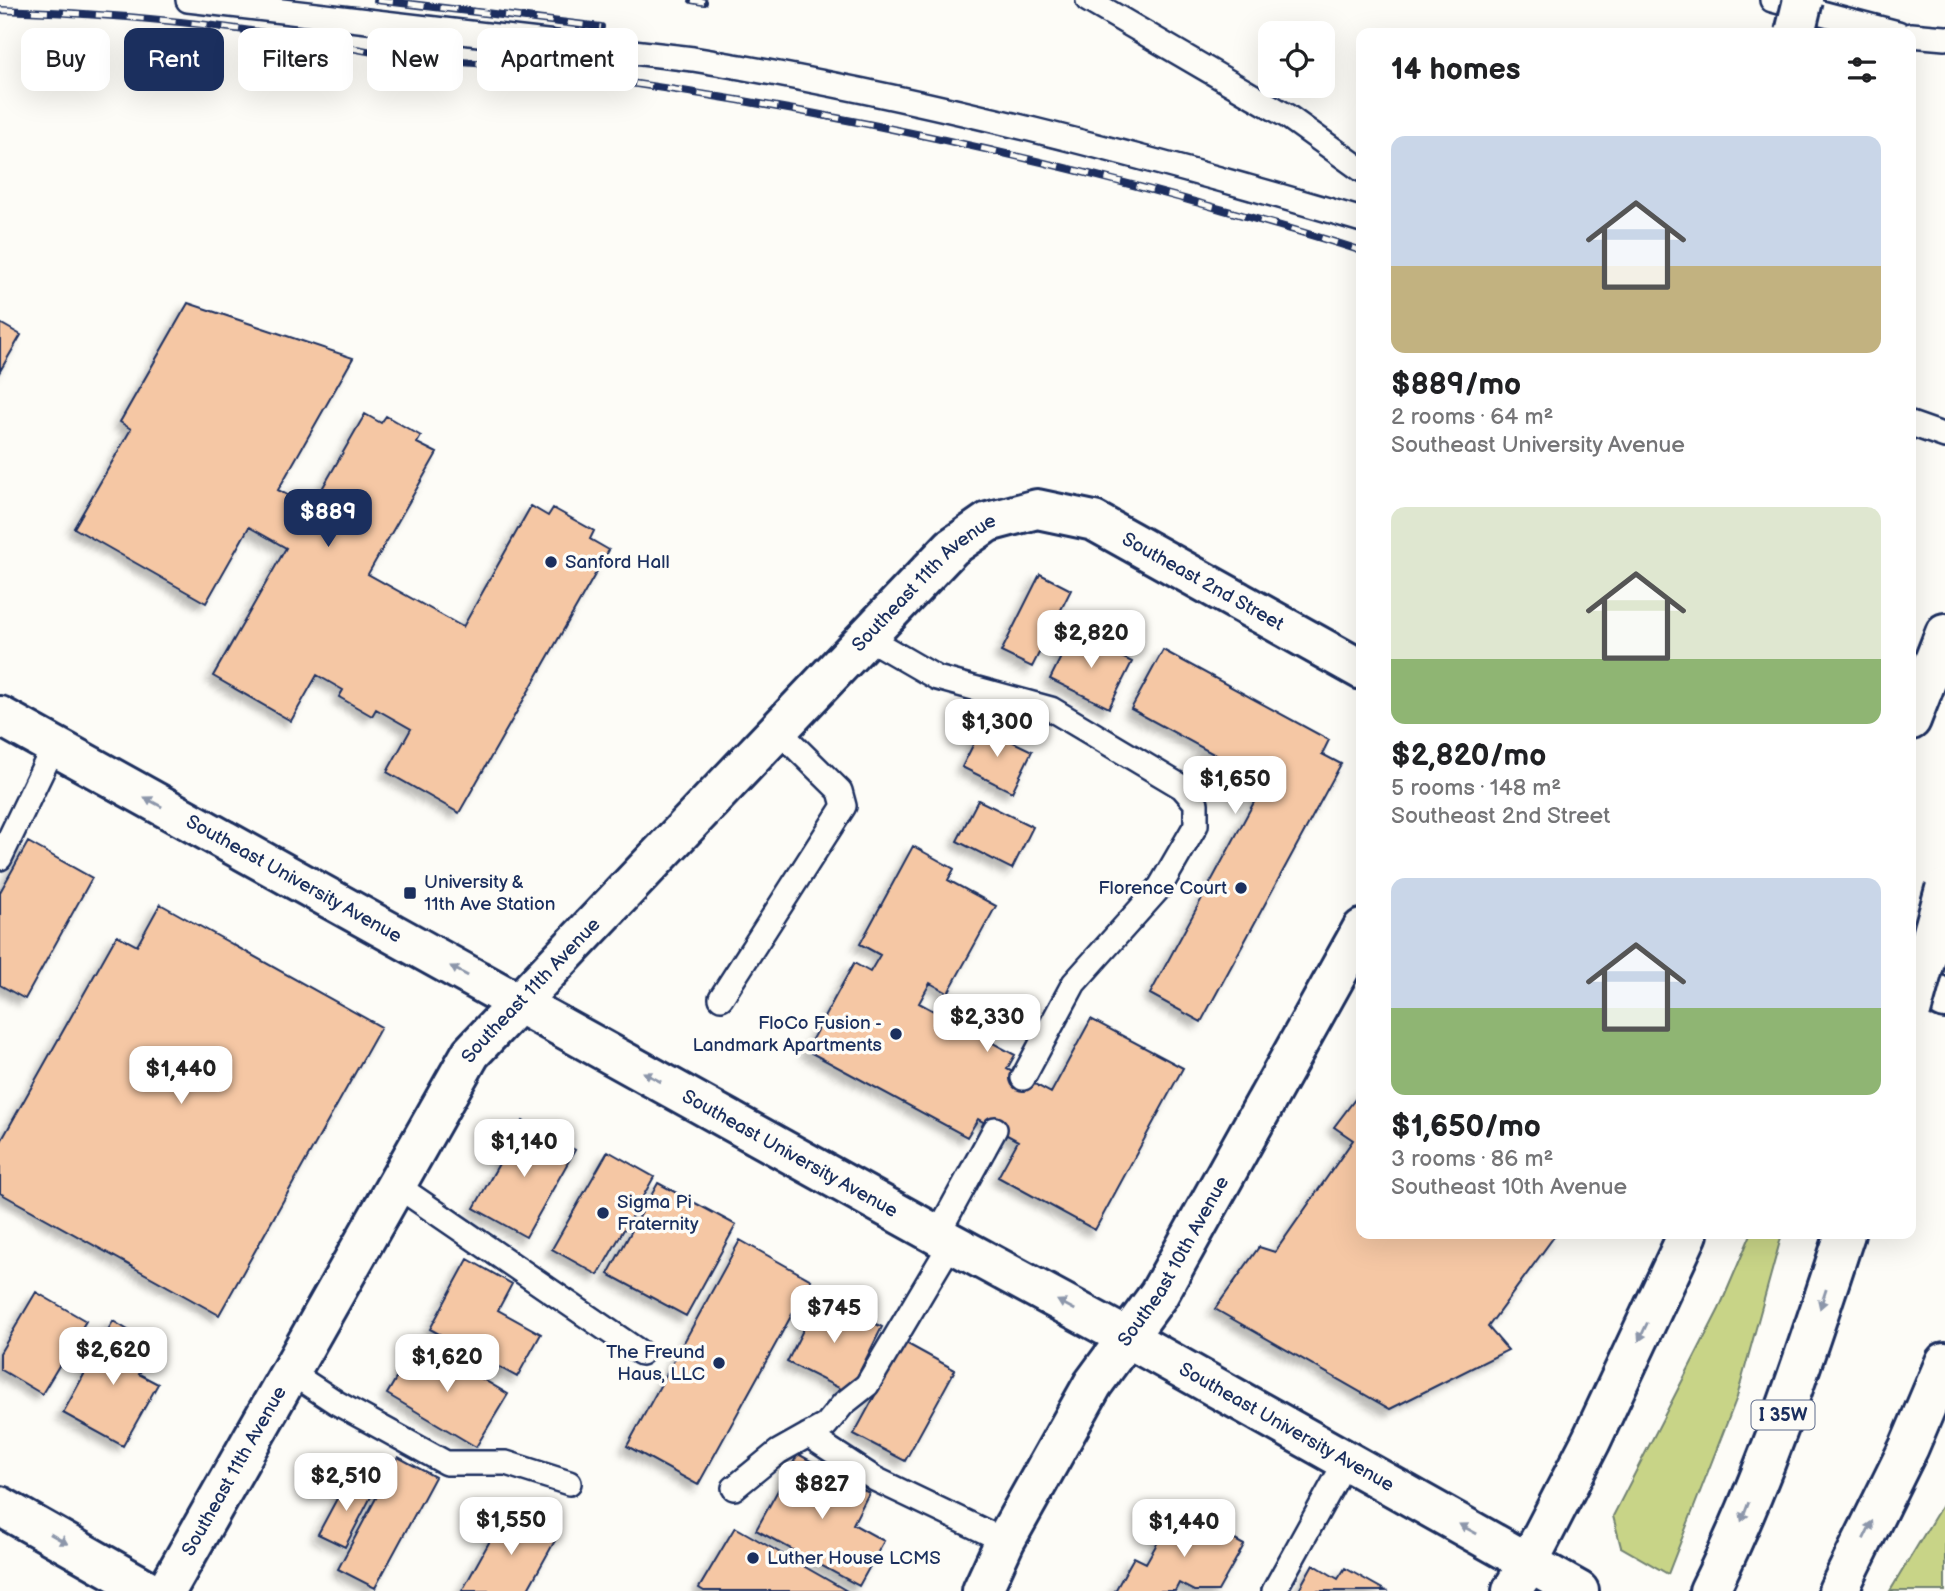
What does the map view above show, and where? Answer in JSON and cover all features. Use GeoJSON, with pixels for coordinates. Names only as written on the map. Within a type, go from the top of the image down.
{"type":"FeatureCollection","features":[{"type":"Feature","properties":{"kind":"main road"},"geometry":{"type":"LineString","coordinates":[[1796,28],[1802,0]]}},
{"type":"Feature","properties":{"kind":"main road","name":"Southeast 11th Avenue"},"geometry":{"type":"LineString","coordinates":[[166,1591],[471,1053],[952,547],[988,522],[1037,509]]}},
{"type":"Feature","properties":{"kind":"main road","name":"Southeast 2nd Street"},"geometry":{"type":"LineString","coordinates":[[1037,509],[1094,521],[1356,667]]}},
{"type":"Feature","properties":{"kind":"main road"},"geometry":{"type":"LineString","coordinates":[[1916,707],[1945,633]]}},
{"type":"Feature","properties":{"kind":"main road","name":"Southeast University Avenue"},"geometry":{"type":"LineString","coordinates":[[0,716],[1346,1461],[1520,1577],[1579,1591]]}},
{"type":"Feature","properties":{"kind":"main road"},"geometry":{"type":"LineString","coordinates":[[1916,994],[1945,889]]}},
{"type":"Feature","properties":{"kind":"main road","name":"Southeast 10th Avenue"},"geometry":{"type":"LineString","coordinates":[[982,1591],[1005,1541],[1093,1384],[1159,1294],[1356,940]]}},
{"type":"Feature","properties":{"kind":"main road"},"geometry":{"type":"LineString","coordinates":[[1916,983],[1945,999]]}},
{"type":"Feature","properties":{"kind":"main road"},"geometry":{"type":"LineString","coordinates":[[1520,1577],[1591,1441],[1686,1239]]}},
{"type":"Feature","properties":{"kind":"main road","name":"I 35W"},"geometry":{"type":"LineString","coordinates":[[1709,1591],[1737,1535],[1800,1369],[1843,1239]]}},
{"type":"Feature","properties":{"kind":"main road"},"geometry":{"type":"LineString","coordinates":[[1838,1591],[1909,1447],[1945,1362]]}},
{"type":"Feature","properties":{"kind":"main road"},"geometry":{"type":"LineString","coordinates":[[0,1506],[150,1591]]}},
{"type":"Feature","properties":{"kind":"lane"},"geometry":{"type":"LineString","coordinates":[[188,0],[693,59],[746,68],[997,121],[1247,186],[1356,218]]}},
{"type":"Feature","properties":{"kind":"lane"},"geometry":{"type":"LineString","coordinates":[[1088,0],[1287,116],[1356,166]]}},
{"type":"Feature","properties":{"kind":"lane"},"geometry":{"type":"LineString","coordinates":[[1772,0],[1879,28]]}},
{"type":"Feature","properties":{"kind":"lane"},"geometry":{"type":"LineString","coordinates":[[1916,35],[1945,38]]}},
{"type":"Feature","properties":{"kind":"lane"},"geometry":{"type":"LineString","coordinates":[[1916,426],[1945,436]]}},
{"type":"Feature","properties":{"kind":"lane"},"geometry":{"type":"LineString","coordinates":[[866,637],[937,678],[1051,709],[1182,787],[1196,803],[1196,825],[1160,887],[1074,983],[1023,1078]]}},
{"type":"Feature","properties":{"kind":"lane"},"geometry":{"type":"LineString","coordinates":[[721,998],[844,806],[840,791],[778,730]]}},
{"type":"Feature","properties":{"kind":"lane"},"geometry":{"type":"LineString","coordinates":[[0,858],[54,746]]}},
{"type":"Feature","properties":{"kind":"lane"},"geometry":{"type":"LineString","coordinates":[[734,1488],[778,1452],[826,1425],[843,1405],[867,1385],[944,1238],[995,1129]]}},
{"type":"Feature","properties":{"kind":"lane"},"geometry":{"type":"LineString","coordinates":[[396,1185],[641,1353]]}},
{"type":"Feature","properties":{"kind":"lane"},"geometry":{"type":"LineString","coordinates":[[290,1372],[337,1403],[446,1462],[506,1462],[569,1483]]}},
{"type":"Feature","properties":{"kind":"lane"},"geometry":{"type":"LineString","coordinates":[[808,1435],[875,1479],[1005,1541]]}},
{"type":"Feature","properties":{"kind":"lane"},"geometry":{"type":"LineString","coordinates":[[1274,1591],[1346,1461]]}},
{"type":"Feature","properties":{"kind":"green space"},"geometry":{"type":"Polygon","coordinates":[[[1749,1239],[1781,1239],[1737,1397],[1668,1574],[1621,1547],[1613,1516],[1719,1309],[1749,1239]]]}},
{"type":"Feature","properties":{"kind":"green space"},"geometry":{"type":"Polygon","coordinates":[[[1945,1500],[1945,1591],[1890,1591],[1945,1500]]]}},
{"type":"Feature","properties":{"kind":"building","name":"Sanford Hall"},"geometry":{"type":"Polygon","coordinates":[[[188,303],[353,358],[278,490],[311,508],[365,414],[381,423],[386,416],[421,436],[417,443],[437,453],[368,574],[463,627],[531,506],[548,516],[553,508],[594,531],[590,539],[609,550],[459,813],[387,772],[411,729],[376,709],[372,716],[339,697],[343,690],[317,675],[291,721],[213,676],[286,548],[249,527],[206,603],[74,528],[131,429],[120,422],[188,303]]]}},
{"type":"Feature","properties":{"kind":"building"},"geometry":{"type":"Polygon","coordinates":[[[0,323],[21,335],[0,371],[0,323]]]}},
{"type":"Feature","properties":{"kind":"building"},"geometry":{"type":"Polygon","coordinates":[[[1040,574],[1071,590],[1032,667],[1001,652],[1040,574]]]}},
{"type":"Feature","properties":{"kind":"building"},"geometry":{"type":"Polygon","coordinates":[[[1073,633],[1132,662],[1109,708],[1050,679],[1073,633]]]}},
{"type":"Feature","properties":{"kind":"building","name":"Florence Court"},"geometry":{"type":"Polygon","coordinates":[[[1163,650],[1329,740],[1322,754],[1341,764],[1201,1022],[1150,994],[1265,782],[1131,709],[1163,650]]]}},
{"type":"Feature","properties":{"kind":"building"},"geometry":{"type":"Polygon","coordinates":[[[982,727],[1032,751],[1012,792],[962,767],[982,727]]]}},
{"type":"Feature","properties":{"kind":"building"},"geometry":{"type":"Polygon","coordinates":[[[978,800],[1033,827],[1012,869],[957,841],[978,800]]]}},
{"type":"Feature","properties":{"kind":"building"},"geometry":{"type":"Polygon","coordinates":[[[28,842],[92,878],[25,999],[0,985],[0,892],[28,842]]]}},
{"type":"Feature","properties":{"kind":"building","name":"FloCo Fusion - Landmark Apartments"},"geometry":{"type":"Polygon","coordinates":[[[913,846],[954,869],[948,880],[996,906],[948,993],[930,983],[919,1003],[1015,1055],[1007,1069],[1051,1093],[1091,1019],[1183,1068],[1095,1230],[998,1177],[1018,1141],[978,1119],[967,1137],[806,1050],[854,963],[870,972],[880,955],[860,944],[913,846]]]}},
{"type":"Feature","properties":{"kind":"building"},"geometry":{"type":"Polygon","coordinates":[[[160,904],[381,1027],[219,1315],[0,1193],[0,1143],[117,935],[137,946],[160,904]]]}},
{"type":"Feature","properties":{"kind":"building"},"geometry":{"type":"Polygon","coordinates":[[[1356,1098],[1356,1239],[1552,1239],[1488,1327],[1508,1350],[1390,1409],[1215,1309],[1259,1247],[1275,1252],[1353,1140],[1334,1127],[1356,1098]]]}},
{"type":"Feature","properties":{"kind":"building"},"geometry":{"type":"Polygon","coordinates":[[[523,1121],[575,1150],[526,1237],[474,1208],[523,1121]]]}},
{"type":"Feature","properties":{"kind":"building","name":"Sigma Pi Fraternity"},"geometry":{"type":"Polygon","coordinates":[[[608,1151],[654,1177],[598,1275],[552,1249],[608,1151]]]}},
{"type":"Feature","properties":{"kind":"building"},"geometry":{"type":"Polygon","coordinates":[[[658,1183],[736,1225],[686,1316],[608,1274],[658,1183]]]}},
{"type":"Feature","properties":{"kind":"building","name":"The Freund Haus, LLC"},"geometry":{"type":"Polygon","coordinates":[[[740,1240],[811,1280],[698,1485],[627,1446],[740,1240]]]}},
{"type":"Feature","properties":{"kind":"building"},"geometry":{"type":"Polygon","coordinates":[[[468,1259],[512,1284],[498,1310],[541,1334],[517,1377],[430,1329],[468,1259]]]}},
{"type":"Feature","properties":{"kind":"building"},"geometry":{"type":"Polygon","coordinates":[[[36,1292],[86,1321],[42,1394],[0,1369],[0,1353],[36,1292]]]}},
{"type":"Feature","properties":{"kind":"building"},"geometry":{"type":"Polygon","coordinates":[[[820,1296],[882,1327],[849,1393],[787,1362],[820,1296]]]}},
{"type":"Feature","properties":{"kind":"building"},"geometry":{"type":"Polygon","coordinates":[[[113,1321],[133,1333],[129,1340],[151,1353],[139,1374],[158,1384],[123,1446],[63,1413],[113,1321]]]}},
{"type":"Feature","properties":{"kind":"building"},"geometry":{"type":"Polygon","coordinates":[[[418,1341],[508,1394],[476,1447],[387,1394],[418,1341]]]}},
{"type":"Feature","properties":{"kind":"building"},"geometry":{"type":"Polygon","coordinates":[[[904,1342],[955,1370],[905,1461],[854,1434],[904,1342]]]}},
{"type":"Feature","properties":{"kind":"building"},"geometry":{"type":"Polygon","coordinates":[[[798,1454],[869,1493],[853,1524],[884,1541],[859,1586],[756,1530],[798,1454]]]}},
{"type":"Feature","properties":{"kind":"building"},"geometry":{"type":"Polygon","coordinates":[[[398,1457],[435,1477],[375,1588],[338,1569],[398,1457]]]}},
{"type":"Feature","properties":{"kind":"building"},"geometry":{"type":"Polygon","coordinates":[[[348,1478],[374,1491],[345,1547],[318,1534],[348,1478]]]}},
{"type":"Feature","properties":{"kind":"building"},"geometry":{"type":"Polygon","coordinates":[[[1177,1508],[1244,1545],[1218,1591],[1194,1591],[1179,1583],[1175,1591],[1115,1591],[1134,1557],[1146,1563],[1177,1508]]]}},
{"type":"Feature","properties":{"kind":"building"},"geometry":{"type":"Polygon","coordinates":[[[507,1510],[557,1537],[527,1591],[462,1591],[507,1510]]]}},
{"type":"Feature","properties":{"kind":"building","name":"Luther House LCMS"},"geometry":{"type":"Polygon","coordinates":[[[735,1527],[847,1591],[704,1591],[699,1588],[735,1527]]]}},
{"type":"Feature","properties":{"kind":"building"},"geometry":{"type":"Polygon","coordinates":[[[1313,1564],[1338,1579],[1345,1568],[1386,1591],[1298,1591],[1313,1564]]]}},
{"type":"Feature","properties":{"kind":"railway"},"geometry":{"type":"LineString","coordinates":[[377,0],[601,27]]}},
{"type":"Feature","properties":{"kind":"railway"},"geometry":{"type":"LineString","coordinates":[[692,0],[704,2]]}},
{"type":"Feature","properties":{"kind":"railway"},"geometry":{"type":"LineString","coordinates":[[0,10],[219,26],[399,56],[590,77],[761,104],[930,137],[1098,176],[1272,223],[1356,249]]}},
{"type":"Feature","properties":{"kind":"place","name":"Sanford Hall"},"geometry":{"type":"Point","coordinates":[551,562]}},
{"type":"Feature","properties":{"kind":"place","name":"Florence Court"},"geometry":{"type":"Point","coordinates":[1241,888]}},
{"type":"Feature","properties":{"kind":"place","name":"University & 11th Ave Station"},"geometry":{"type":"Point","coordinates":[410,893]}},
{"type":"Feature","properties":{"kind":"place","name":"FloCo Fusion - Landmark Apartments"},"geometry":{"type":"Point","coordinates":[896,1034]}},
{"type":"Feature","properties":{"kind":"place","name":"Sigma Pi Fraternity"},"geometry":{"type":"Point","coordinates":[603,1213]}},
{"type":"Feature","properties":{"kind":"place","name":"The Freund Haus, LLC"},"geometry":{"type":"Point","coordinates":[719,1363]}},
{"type":"Feature","properties":{"kind":"place","name":"Luther House LCMS"},"geometry":{"type":"Point","coordinates":[753,1558]}}]}
